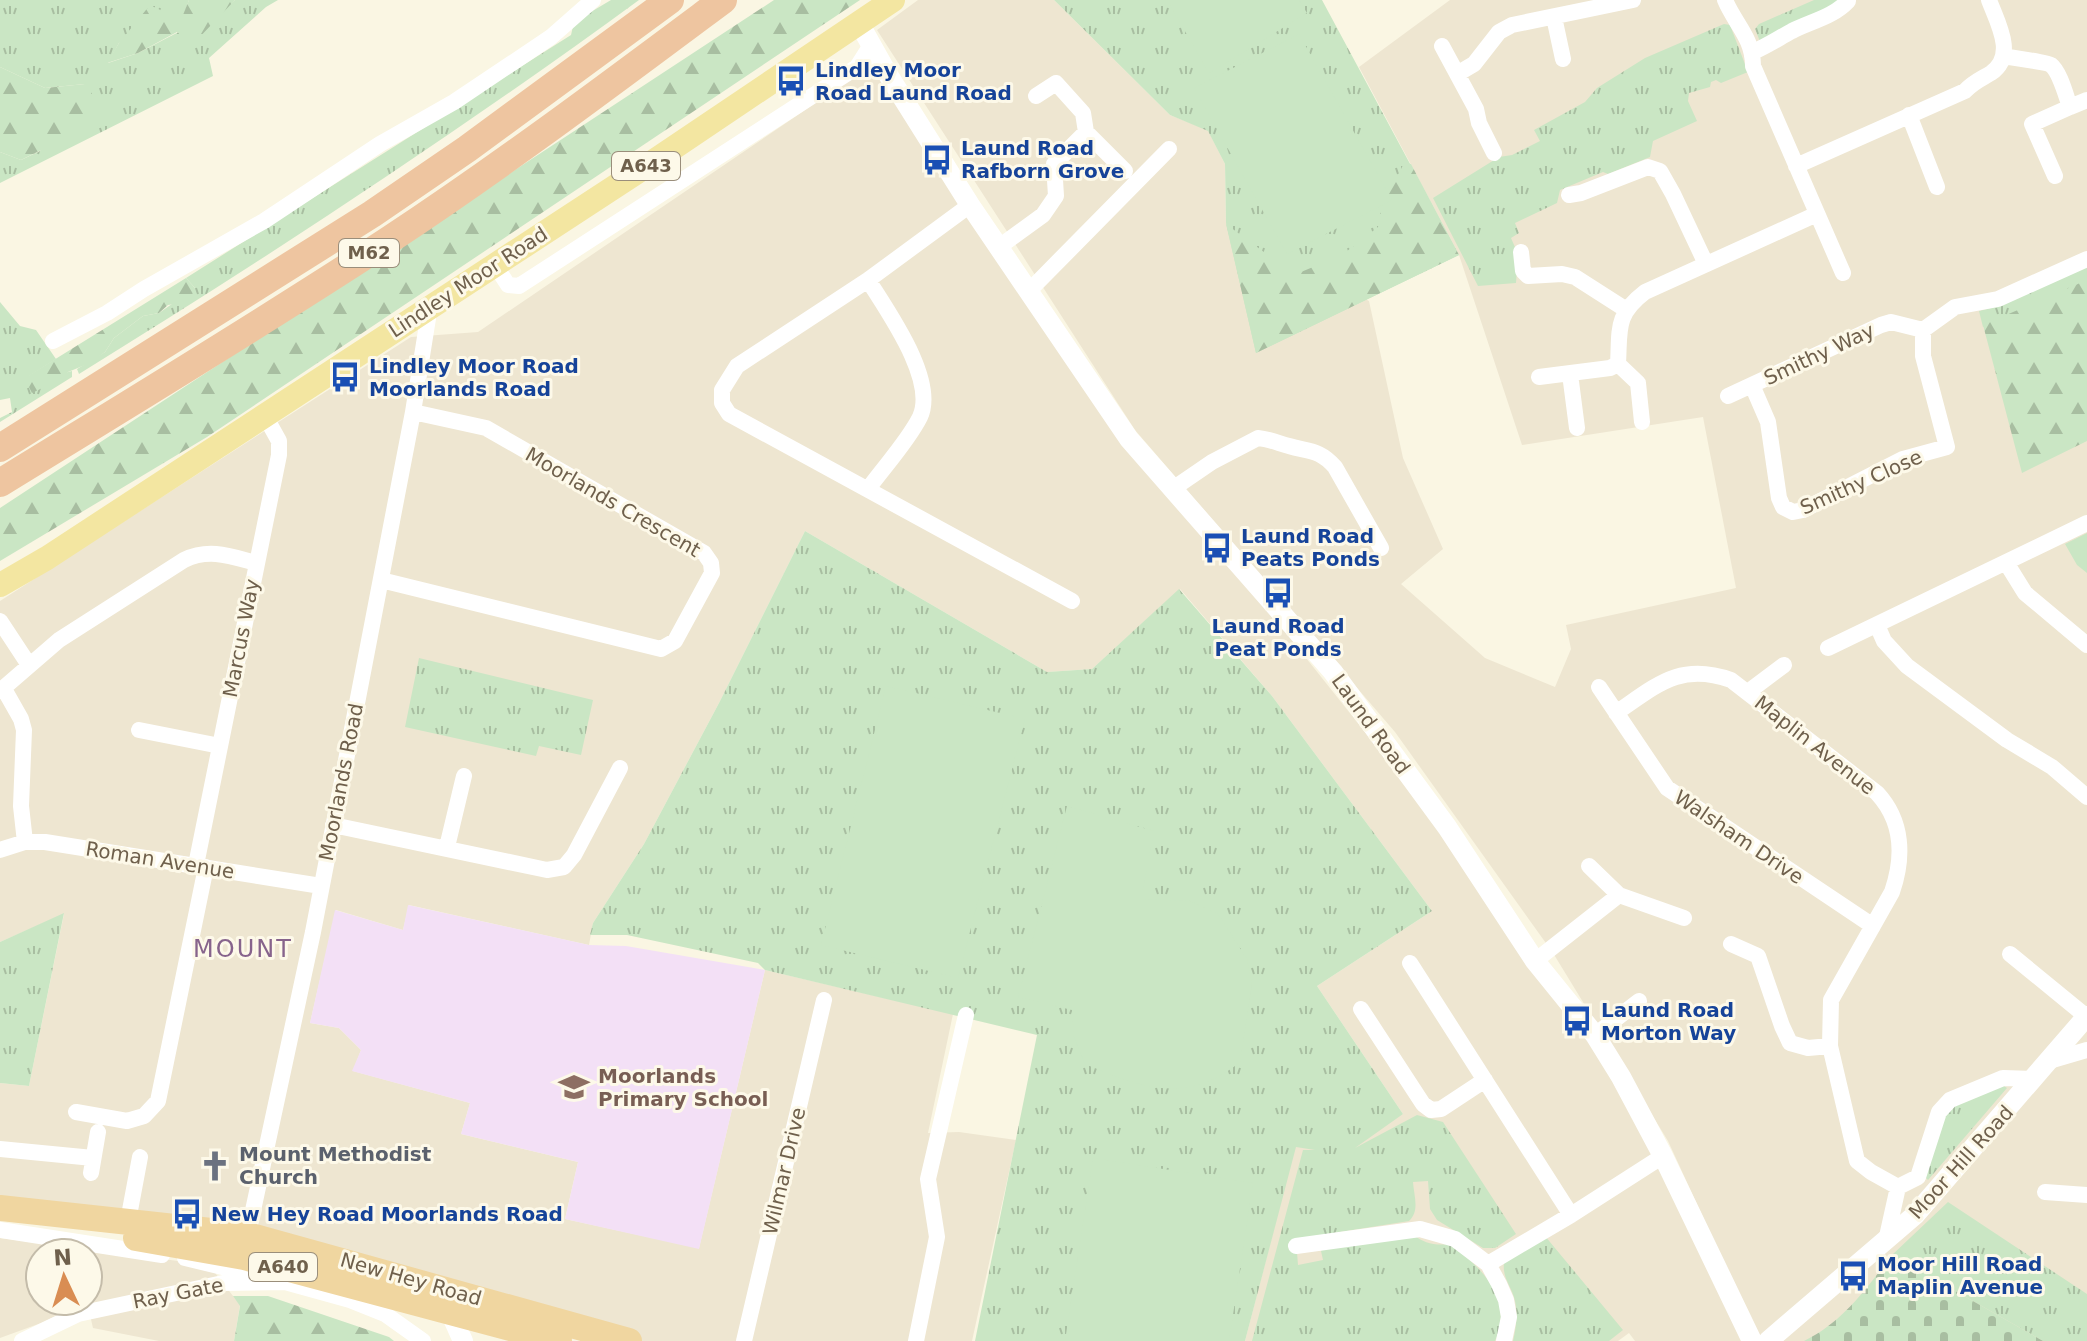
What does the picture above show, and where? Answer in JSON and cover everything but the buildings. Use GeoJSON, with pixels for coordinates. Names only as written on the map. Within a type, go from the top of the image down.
{"type":"FeatureCollection","features":[{"type":"Feature","properties":{"kind":"highway","name":"M62"},"geometry":{"type":"LineString","coordinates":[[0,448],[372,214],[467,149],[670,0]]}},
{"type":"Feature","properties":{"kind":"highway","name":"M62"},"geometry":{"type":"LineString","coordinates":[[0,483],[226,345],[391,239],[522,149],[723,0]]}},
{"type":"Feature","properties":{"kind":"highway","name":"New Hey Road"},"geometry":{"type":"LineString","coordinates":[[0,1208],[128,1221],[246,1246],[449,1301],[496,1324],[559,1341]]}},
{"type":"Feature","properties":{"kind":"highway","name":"New Hey Road"},"geometry":{"type":"LineString","coordinates":[[0,1222],[246,1246]]}},
{"type":"Feature","properties":{"kind":"highway","name":"New Hey Road"},"geometry":{"type":"LineString","coordinates":[[496,1324],[629,1341]]}},
{"type":"Feature","properties":{"kind":"main road","name":"Lindley Moor Road"},"geometry":{"type":"LineString","coordinates":[[0,585],[47,558],[495,265],[893,0]]}},
{"type":"Feature","properties":{"kind":"street"},"geometry":{"type":"LineString","coordinates":[[53,341],[264,221],[380,144],[454,102],[551,37],[593,0]]}},
{"type":"Feature","properties":{"kind":"street"},"geometry":{"type":"LineString","coordinates":[[1457,74],[1474,64],[1499,32],[1512,25],[1554,17],[1586,5],[1633,0]]}},
{"type":"Feature","properties":{"kind":"street"},"geometry":{"type":"LineString","coordinates":[[1725,0],[1732,16],[1741,24],[1753,52],[1753,66],[1843,273]]}},
{"type":"Feature","properties":{"kind":"street"},"geometry":{"type":"LineString","coordinates":[[1796,166],[1965,91],[1974,81],[1999,67],[2005,46],[1989,0]]}},
{"type":"Feature","properties":{"kind":"street"},"geometry":{"type":"LineString","coordinates":[[1753,52],[1838,11],[1848,1]]}},
{"type":"Feature","properties":{"kind":"street"},"geometry":{"type":"LineString","coordinates":[[1554,17],[1563,59]]}},
{"type":"Feature","properties":{"kind":"street","name":"Laund Road"},"geometry":{"type":"LineString","coordinates":[[859,23],[970,205],[1129,439],[1333,672],[1447,827],[1535,961],[1595,1035],[1663,1156],[1752,1341]]}},
{"type":"Feature","properties":{"kind":"street"},"geometry":{"type":"LineString","coordinates":[[495,265],[508,285],[519,286],[857,67],[871,45]]}},
{"type":"Feature","properties":{"kind":"street"},"geometry":{"type":"LineString","coordinates":[[1442,46],[1494,153]]}},
{"type":"Feature","properties":{"kind":"street"},"geometry":{"type":"LineString","coordinates":[[2004,56],[2036,63],[2046,62],[2053,66],[2070,107]]}},
{"type":"Feature","properties":{"kind":"street"},"geometry":{"type":"LineString","coordinates":[[1036,96],[1056,83],[1083,113],[1086,132],[1125,171]]}},
{"type":"Feature","properties":{"kind":"street"},"geometry":{"type":"LineString","coordinates":[[2055,176],[2032,124],[2087,100]]}},
{"type":"Feature","properties":{"kind":"street"},"geometry":{"type":"LineString","coordinates":[[1909,115],[1937,187]]}},
{"type":"Feature","properties":{"kind":"street"},"geometry":{"type":"LineString","coordinates":[[999,247],[1043,215],[1056,196],[1054,164],[1086,132]]}},
{"type":"Feature","properties":{"kind":"street"},"geometry":{"type":"LineString","coordinates":[[1029,291],[1169,149]]}},
{"type":"Feature","properties":{"kind":"street"},"geometry":{"type":"LineString","coordinates":[[1569,195],[1648,167],[1660,171],[1706,264]]}},
{"type":"Feature","properties":{"kind":"street"},"geometry":{"type":"LineString","coordinates":[[970,205],[868,280],[737,366],[722,390],[722,403],[729,414],[1072,601]]}},
{"type":"Feature","properties":{"kind":"street"},"geometry":{"type":"LineString","coordinates":[[1618,364],[1625,309],[1645,292],[1817,214]]}},
{"type":"Feature","properties":{"kind":"street"},"geometry":{"type":"LineString","coordinates":[[1521,252],[1523,271],[1528,276],[1562,274],[1575,277],[1625,309]]}},
{"type":"Feature","properties":{"kind":"street"},"geometry":{"type":"LineString","coordinates":[[1923,330],[1941,314],[1955,307],[1998,299],[2087,259]]}},
{"type":"Feature","properties":{"kind":"street"},"geometry":{"type":"LineString","coordinates":[[868,280],[902,335],[924,389],[925,402],[919,418],[868,489]]}},
{"type":"Feature","properties":{"kind":"street","name":"Moorlands Road"},"geometry":{"type":"LineString","coordinates":[[246,1246],[381,580],[430,306]]}},
{"type":"Feature","properties":{"kind":"street","name":"Smithy Way"},"geometry":{"type":"LineString","coordinates":[[1728,396],[1881,325],[1891,322],[1923,330]]}},
{"type":"Feature","properties":{"kind":"street","name":"Smithy Close"},"geometry":{"type":"LineString","coordinates":[[1752,385],[1768,422],[1779,498],[1783,507],[1793,512],[1803,510],[1903,459],[1947,447],[1923,356],[1923,330]]}},
{"type":"Feature","properties":{"kind":"street"},"geometry":{"type":"LineString","coordinates":[[1539,377],[1610,368],[1618,364]]}},
{"type":"Feature","properties":{"kind":"street"},"geometry":{"type":"LineString","coordinates":[[1618,364],[1638,383],[1642,422]]}},
{"type":"Feature","properties":{"kind":"street"},"geometry":{"type":"LineString","coordinates":[[1570,374],[1577,428]]}},
{"type":"Feature","properties":{"kind":"street","name":"Moorlands Crescent"},"geometry":{"type":"LineString","coordinates":[[381,580],[661,649],[675,641],[712,573],[711,563],[704,553],[486,428],[413,412]]}},
{"type":"Feature","properties":{"kind":"street","name":"Marcus Way"},"geometry":{"type":"LineString","coordinates":[[76,1112],[127,1121],[144,1116],[158,1101],[220,746],[279,455],[279,441],[264,414]]}},
{"type":"Feature","properties":{"kind":"street"},"geometry":{"type":"LineString","coordinates":[[1174,488],[1212,462],[1258,438],[1306,448],[1329,460],[1335,467],[1381,548]]}},
{"type":"Feature","properties":{"kind":"street"},"geometry":{"type":"LineString","coordinates":[[1828,648],[2087,523]]}},
{"type":"Feature","properties":{"kind":"street"},"geometry":{"type":"LineString","coordinates":[[25,842],[21,806],[24,730],[21,719],[2,690],[59,640],[198,553],[212,552],[256,563]]}},
{"type":"Feature","properties":{"kind":"street"},"geometry":{"type":"LineString","coordinates":[[2007,564],[2025,593],[2087,645]]}},
{"type":"Feature","properties":{"kind":"street"},"geometry":{"type":"LineString","coordinates":[[0,621],[29,665]]}},
{"type":"Feature","properties":{"kind":"street"},"geometry":{"type":"LineString","coordinates":[[1877,625],[1884,641],[1907,666],[2007,740],[2052,767],[2087,797]]}},
{"type":"Feature","properties":{"kind":"street"},"geometry":{"type":"LineString","coordinates":[[1748,692],[1784,665]]}},
{"type":"Feature","properties":{"kind":"street","name":"Maplin Avenue"},"geometry":{"type":"LineString","coordinates":[[1616,713],[1661,682],[1693,672],[1710,672],[1731,680],[1748,692],[1888,805],[1901,855],[1892,892],[1831,1000],[1830,1046],[1857,1161],[1898,1187]]}},
{"type":"Feature","properties":{"kind":"street","name":"Walsham Drive"},"geometry":{"type":"LineString","coordinates":[[1599,687],[1667,788],[1873,926]]}},
{"type":"Feature","properties":{"kind":"street"},"geometry":{"type":"LineString","coordinates":[[139,730],[220,746]]}},
{"type":"Feature","properties":{"kind":"street"},"geometry":{"type":"LineString","coordinates":[[333,825],[547,870],[564,867],[574,855],[620,768]]}},
{"type":"Feature","properties":{"kind":"street"},"geometry":{"type":"LineString","coordinates":[[447,847],[464,776]]}},
{"type":"Feature","properties":{"kind":"street","name":"Roman Avenue"},"geometry":{"type":"LineString","coordinates":[[0,850],[25,842],[45,842],[321,886]]}},
{"type":"Feature","properties":{"kind":"street"},"geometry":{"type":"LineString","coordinates":[[1589,866],[1619,895],[1684,918]]}},
{"type":"Feature","properties":{"kind":"street"},"geometry":{"type":"LineString","coordinates":[[1535,961],[1619,895]]}},
{"type":"Feature","properties":{"kind":"street"},"geometry":{"type":"LineString","coordinates":[[1731,944],[1758,956],[1790,1043],[1808,1048],[1830,1046]]}},
{"type":"Feature","properties":{"kind":"street"},"geometry":{"type":"LineString","coordinates":[[2010,954],[2087,1017]]}},
{"type":"Feature","properties":{"kind":"street"},"geometry":{"type":"LineString","coordinates":[[1410,963],[1571,1215]]}},
{"type":"Feature","properties":{"kind":"street","name":"Wilmar Drive"},"geometry":{"type":"LineString","coordinates":[[744,1341],[824,1000]]}},
{"type":"Feature","properties":{"kind":"street"},"geometry":{"type":"LineString","coordinates":[[1595,1035],[1639,1001]]}},
{"type":"Feature","properties":{"kind":"street"},"geometry":{"type":"LineString","coordinates":[[1361,1009],[1423,1104],[1431,1110],[1441,1109],[1485,1080]]}},
{"type":"Feature","properties":{"kind":"street"},"geometry":{"type":"LineString","coordinates":[[916,1341],[937,1237],[928,1179],[966,1015]]}},
{"type":"Feature","properties":{"kind":"street","name":"Moor Hill Road"},"geometry":{"type":"LineString","coordinates":[[1768,1341],[1915,1215],[2087,1017]]}},
{"type":"Feature","properties":{"kind":"street"},"geometry":{"type":"LineString","coordinates":[[2049,1061],[2087,1050]]}},
{"type":"Feature","properties":{"kind":"street","name":"Moor Hill Road"},"geometry":{"type":"LineString","coordinates":[[1885,1243],[1898,1187],[1918,1177],[1939,1112],[1950,1100],[2003,1078],[2034,1079]]}},
{"type":"Feature","properties":{"kind":"street"},"geometry":{"type":"LineString","coordinates":[[0,1157],[0,1149],[92,1166],[98,1132]]}},
{"type":"Feature","properties":{"kind":"street"},"geometry":{"type":"LineString","coordinates":[[1488,1264],[1663,1156]]}},
{"type":"Feature","properties":{"kind":"street"},"geometry":{"type":"LineString","coordinates":[[128,1221],[140,1157]]}},
{"type":"Feature","properties":{"kind":"street"},"geometry":{"type":"LineString","coordinates":[[2045,1192],[2087,1195]]}},
{"type":"Feature","properties":{"kind":"street"},"geometry":{"type":"LineString","coordinates":[[1296,1246],[1420,1229],[1455,1239],[1488,1264],[1506,1300],[1509,1317],[1504,1341]]}},
{"type":"Feature","properties":{"kind":"street"},"geometry":{"type":"LineString","coordinates":[[0,1230],[183,1258],[285,1282]]}},
{"type":"Feature","properties":{"kind":"street","name":"Ray Gate"},"geometry":{"type":"LineString","coordinates":[[22,1341],[90,1311],[223,1283],[285,1282],[350,1300],[385,1314],[423,1341]]}},
{"type":"Feature","properties":{"kind":"street"},"geometry":{"type":"LineString","coordinates":[[449,1301],[463,1341]]}},
{"type":"Feature","properties":{"kind":"shaded area"},"geometry":{"type":"Polygon","coordinates":[[[918,0],[1054,0],[1170,115],[1208,130],[1225,164],[1226,223],[1369,301],[1403,458],[1443,549],[1401,584],[1485,658],[1555,687],[1571,649],[1566,625],[1736,588],[1703,417],[1522,445],[1459,255],[1359,67],[1450,0],[2087,0],[2087,1341],[1760,1341],[1668,1141],[1553,953],[1395,732],[1135,430],[877,30],[918,0]]]}},
{"type":"Feature","properties":{"kind":"shaded area"},"geometry":{"type":"Polygon","coordinates":[[[873,64],[970,218],[1232,565],[1404,781],[1591,1043],[1659,1165],[1742,1341],[1635,1341],[1629,1333],[1618,1341],[1245,1341],[1295,1147],[1403,1114],[1317,986],[1432,911],[1272,696],[1180,589],[1092,669],[1047,672],[805,531],[644,844],[593,923],[589,945],[409,905],[403,930],[336,910],[310,1023],[339,1028],[361,1050],[353,1071],[470,1103],[461,1134],[578,1162],[565,1219],[699,1248],[765,970],[953,1014],[928,1133],[959,1132],[1016,1140],[972,1341],[631,1341],[0,1204],[0,1083],[29,1086],[64,914],[0,942],[0,601],[411,337],[478,332],[873,64]]]}},
{"type":"Feature","properties":{"kind":"shaded area","name":"Moorlands Primary School"},"geometry":{"type":"Polygon","coordinates":[[[408,905],[589,945],[626,946],[765,970],[699,1249],[565,1219],[578,1162],[461,1134],[470,1103],[352,1071],[361,1050],[339,1028],[310,1023],[335,910],[403,930],[408,905]]]}},
{"type":"Feature","properties":{"kind":"shaded area"},"geometry":{"type":"Polygon","coordinates":[[[0,1238],[24,1241],[24,1317],[54,1317],[0,1338],[0,1238]]]}},
{"type":"Feature","properties":{"kind":"shaded area"},"geometry":{"type":"Polygon","coordinates":[[[104,1251],[209,1265],[240,1305],[234,1341],[159,1341],[93,1328],[90,1317],[104,1317],[104,1251]]]}},
{"type":"Feature","properties":{"kind":"green space"},"geometry":{"type":"Polygon","coordinates":[[[0,0],[189,0],[182,20],[119,43],[108,63],[138,53],[235,0],[278,0],[209,58],[213,76],[0,183],[0,152],[21,160],[40,151],[85,84],[45,88],[0,67],[0,0]]]}},
{"type":"Feature","properties":{"kind":"green space"},"geometry":{"type":"Polygon","coordinates":[[[189,0],[235,0],[193,44],[177,32],[138,53],[107,63],[150,5],[181,20],[189,0]]]}},
{"type":"Feature","properties":{"kind":"green space"},"geometry":{"type":"Polygon","coordinates":[[[611,0],[639,0],[362,193],[79,374],[77,369],[105,352],[114,338],[143,316],[159,313],[195,288],[186,278],[571,35],[574,22],[611,0]]]}},
{"type":"Feature","properties":{"kind":"green space"},"geometry":{"type":"Polygon","coordinates":[[[774,0],[860,0],[207,437],[0,561],[0,508],[774,0]]]}},
{"type":"Feature","properties":{"kind":"green space"},"geometry":{"type":"Polygon","coordinates":[[[1054,0],[1322,0],[1459,255],[1256,353],[1226,223],[1225,164],[1208,131],[1170,115],[1054,0]]]}},
{"type":"Feature","properties":{"kind":"green space"},"geometry":{"type":"Polygon","coordinates":[[[1167,0],[1299,0],[1307,13],[1209,73],[1167,0]]]}},
{"type":"Feature","properties":{"kind":"green space"},"geometry":{"type":"Polygon","coordinates":[[[1814,0],[1842,0],[1761,44],[1755,29],[1759,24],[1814,0]]]}},
{"type":"Feature","properties":{"kind":"green space"},"geometry":{"type":"Polygon","coordinates":[[[1724,24],[1730,25],[1748,72],[1721,83],[1716,80],[1711,82],[1710,87],[1689,93],[1688,101],[1697,121],[1653,141],[1650,157],[1560,190],[1557,203],[1515,223],[1519,233],[1511,238],[1518,254],[1516,283],[1478,286],[1433,198],[1499,157],[1512,155],[1540,141],[1534,130],[1585,102],[1597,88],[1645,58],[1724,24]]]}},
{"type":"Feature","properties":{"kind":"green space"},"geometry":{"type":"Polygon","coordinates":[[[1299,34],[1392,200],[1287,254],[1194,88],[1299,34]]]}},
{"type":"Feature","properties":{"kind":"green space"},"geometry":{"type":"Polygon","coordinates":[[[0,67],[45,88],[85,84],[91,87],[95,113],[92,125],[21,160],[0,152],[0,67]]]}},
{"type":"Feature","properties":{"kind":"green space"},"geometry":{"type":"Polygon","coordinates":[[[1404,163],[1411,164],[1459,255],[1256,353],[1226,224],[1272,258],[1301,272],[1342,255],[1378,227],[1381,209],[1404,163]]]}},
{"type":"Feature","properties":{"kind":"green space"},"geometry":{"type":"Polygon","coordinates":[[[2087,267],[2087,281],[1983,327],[1979,311],[1999,306],[2087,267]]]}},
{"type":"Feature","properties":{"kind":"green space"},"geometry":{"type":"Polygon","coordinates":[[[186,278],[195,288],[189,302],[168,305],[159,313],[143,316],[114,338],[105,352],[90,363],[32,393],[27,383],[28,376],[186,278]]]}},
{"type":"Feature","properties":{"kind":"green space"},"geometry":{"type":"Polygon","coordinates":[[[2087,280],[2087,441],[2022,473],[1983,325],[2087,280]]]}},
{"type":"Feature","properties":{"kind":"green space"},"geometry":{"type":"Polygon","coordinates":[[[0,302],[20,326],[36,330],[56,359],[29,376],[32,392],[68,372],[72,371],[72,377],[0,422],[0,418],[12,412],[10,398],[0,400],[0,302]]]}},
{"type":"Feature","properties":{"kind":"green space"},"geometry":{"type":"Polygon","coordinates":[[[805,531],[1047,672],[1092,669],[1179,589],[1272,696],[1432,911],[1317,986],[1403,1114],[1355,1148],[1417,1115],[1443,1122],[1516,1234],[1495,1248],[1483,1248],[1437,1220],[1430,1209],[1428,1181],[1413,1182],[1415,1208],[1409,1221],[1296,1239],[1298,1265],[1323,1260],[1321,1251],[1324,1246],[1414,1235],[1430,1243],[1448,1244],[1472,1262],[1491,1285],[1501,1311],[1495,1341],[1252,1341],[1303,1150],[1315,1150],[1296,1147],[1245,1341],[975,1341],[1037,1035],[765,970],[758,963],[627,935],[590,935],[593,923],[644,844],[805,531]]]}},
{"type":"Feature","properties":{"kind":"green space"},"geometry":{"type":"Polygon","coordinates":[[[2087,533],[2087,573],[2077,565],[2065,544],[2087,533]]]}},
{"type":"Feature","properties":{"kind":"green space"},"geometry":{"type":"Polygon","coordinates":[[[419,658],[593,700],[581,755],[539,746],[536,756],[405,727],[419,658]]]}},
{"type":"Feature","properties":{"kind":"green space"},"geometry":{"type":"Polygon","coordinates":[[[886,686],[1025,719],[958,978],[821,945],[886,686]]]}},
{"type":"Feature","properties":{"kind":"green space"},"geometry":{"type":"Polygon","coordinates":[[[1067,806],[1154,831],[1141,899],[1190,901],[1218,914],[1247,959],[1252,984],[1240,1062],[1220,1075],[1201,1084],[1164,1088],[1106,1073],[1085,1064],[1074,1037],[1072,1010],[1018,997],[1067,806]]]}},
{"type":"Feature","properties":{"kind":"green space"},"geometry":{"type":"Polygon","coordinates":[[[64,913],[29,1086],[0,1083],[0,942],[64,913]]]}},
{"type":"Feature","properties":{"kind":"green space"},"geometry":{"type":"Polygon","coordinates":[[[2001,1084],[2007,1088],[1928,1180],[1924,1176],[1944,1116],[1954,1104],[2001,1084]]]}},
{"type":"Feature","properties":{"kind":"green space"},"geometry":{"type":"Polygon","coordinates":[[[1093,1158],[1253,1183],[1229,1341],[1065,1341],[1093,1158]]]}},
{"type":"Feature","properties":{"kind":"green space"},"geometry":{"type":"Polygon","coordinates":[[[1948,1202],[2087,1294],[2087,1341],[2043,1341],[1892,1255],[1948,1202]]]}},
{"type":"Feature","properties":{"kind":"green space"},"geometry":{"type":"Polygon","coordinates":[[[1545,1236],[1623,1330],[1609,1341],[1513,1341],[1516,1306],[1504,1273],[1504,1263],[1545,1236]]]}},
{"type":"Feature","properties":{"kind":"green space"},"geometry":{"type":"Polygon","coordinates":[[[1892,1255],[2043,1341],[1804,1341],[1842,1314],[1892,1255]]]}},
{"type":"Feature","properties":{"kind":"green space"},"geometry":{"type":"Polygon","coordinates":[[[233,1296],[268,1296],[394,1341],[234,1341],[240,1306],[233,1296]]]}},
{"type":"Feature","properties":{"kind":"place","name":"Lindley Moor Road Laund Road"},"geometry":{"type":"Point","coordinates":[791,81]}},
{"type":"Feature","properties":{"kind":"place","name":"Laund Road Rafborn Grove"},"geometry":{"type":"Point","coordinates":[937,160]}},
{"type":"Feature","properties":{"kind":"place","name":"Lindley Moor Road Moorlands Road"},"geometry":{"type":"Point","coordinates":[345,377]}},
{"type":"Feature","properties":{"kind":"place","name":"Laund Road Peats Ponds"},"geometry":{"type":"Point","coordinates":[1217,548]}},
{"type":"Feature","properties":{"kind":"place","name":"Laund Road Peat Ponds"},"geometry":{"type":"Point","coordinates":[1278,593]}},
{"type":"Feature","properties":{"kind":"place","name":"Laund Road Morton Way"},"geometry":{"type":"Point","coordinates":[1577,1021]}},
{"type":"Feature","properties":{"kind":"place","name":"Moorlands Primary School"},"geometry":{"type":"Point","coordinates":[574,1087]}},
{"type":"Feature","properties":{"kind":"place","name":"Mount Methodist Church"},"geometry":{"type":"Point","coordinates":[215,1166]}},
{"type":"Feature","properties":{"kind":"place","name":"New Hey Road Moorlands Road"},"geometry":{"type":"Point","coordinates":[187,1214]}},
{"type":"Feature","properties":{"kind":"place","name":"Moor Hill Road Maplin Avenue"},"geometry":{"type":"Point","coordinates":[1853,1276]}},
{"type":"Feature","properties":{"kind":"district","name":"MOUNT"},"geometry":{"type":"Point","coordinates":[243,949]}}]}
